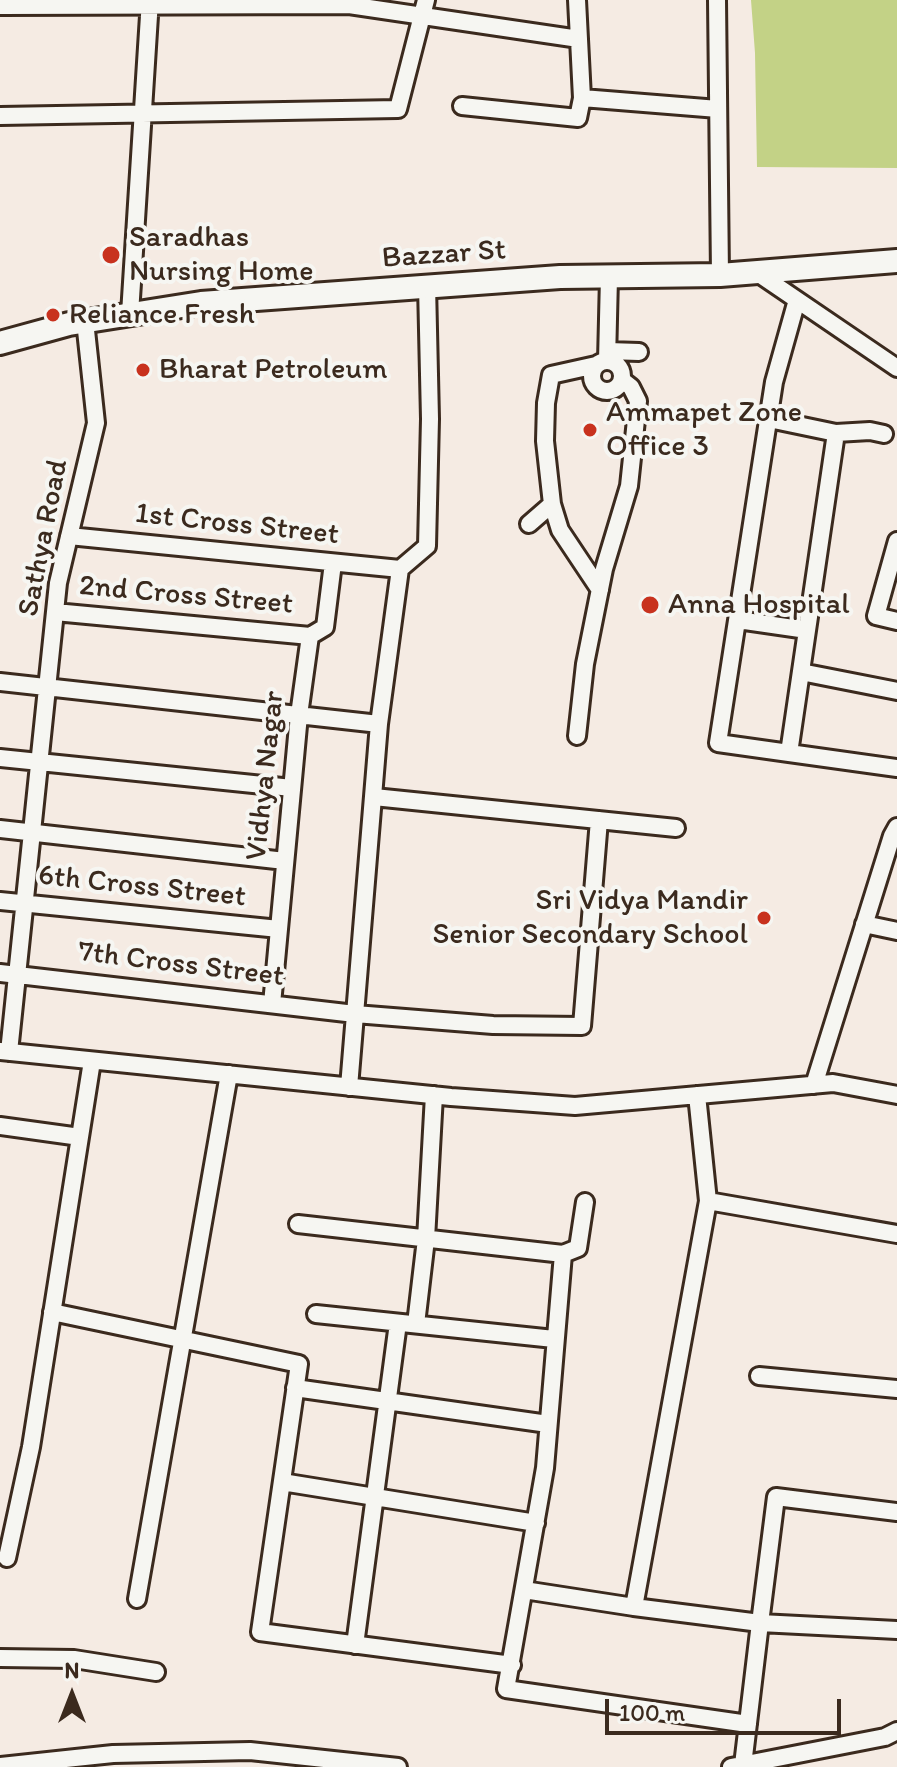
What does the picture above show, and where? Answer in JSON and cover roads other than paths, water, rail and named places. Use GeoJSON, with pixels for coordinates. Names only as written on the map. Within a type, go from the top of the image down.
{"type":"FeatureCollection","features":[{"type":"Feature","properties":{"kind":"main road","name":"Bazzar St"},"geometry":{"type":"LineString","coordinates":[[0,343],[85,321],[201,303],[427,286],[720,275],[897,261]]}},
{"type":"Feature","properties":{"kind":"street"},"geometry":{"type":"LineString","coordinates":[[462,106],[578,118],[582,98],[577,0]]}},
{"type":"Feature","properties":{"kind":"street"},"geometry":{"type":"LineString","coordinates":[[717,0],[720,275]]}},
{"type":"Feature","properties":{"kind":"street"},"geometry":{"type":"LineString","coordinates":[[0,6],[150,2],[424,7],[579,39]]}},
{"type":"Feature","properties":{"kind":"street"},"geometry":{"type":"LineString","coordinates":[[130,314],[150,2]]}},
{"type":"Feature","properties":{"kind":"street"},"geometry":{"type":"LineString","coordinates":[[0,116],[398,109],[424,7]]}},
{"type":"Feature","properties":{"kind":"street"},"geometry":{"type":"LineString","coordinates":[[582,98],[718,109]]}},
{"type":"Feature","properties":{"kind":"street"},"geometry":{"type":"LineString","coordinates":[[756,272],[897,368]]}},
{"type":"Feature","properties":{"kind":"street"},"geometry":{"type":"LineString","coordinates":[[609,277],[604,359],[592,379],[602,391],[612,391],[622,380]]}},
{"type":"Feature","properties":{"kind":"street"},"geometry":{"type":"LineString","coordinates":[[349,1087],[379,724],[400,569],[427,546],[430,419],[427,286]]}},
{"type":"Feature","properties":{"kind":"street"},"geometry":{"type":"LineString","coordinates":[[797,300],[774,382],[718,743],[897,768]]}},
{"type":"Feature","properties":{"kind":"street","name":"Sathya Road"},"geometry":{"type":"LineString","coordinates":[[4,1052],[8,974],[25,903],[58,583],[96,423],[85,321]]}},
{"type":"Feature","properties":{"kind":"street"},"geometry":{"type":"LineString","coordinates":[[600,590],[560,530],[552,504],[545,441],[546,403],[551,375],[639,352]]}},
{"type":"Feature","properties":{"kind":"street"},"geometry":{"type":"LineString","coordinates":[[577,736],[585,664],[600,590],[629,486],[638,401],[631,387],[622,380],[619,366],[604,359]]}},
{"type":"Feature","properties":{"kind":"street"},"geometry":{"type":"LineString","coordinates":[[769,419],[836,433],[870,431],[884,434]]}},
{"type":"Feature","properties":{"kind":"street"},"geometry":{"type":"LineString","coordinates":[[789,753],[836,433]]}},
{"type":"Feature","properties":{"kind":"street"},"geometry":{"type":"LineString","coordinates":[[529,524],[552,504]]}},
{"type":"Feature","properties":{"kind":"street","name":"1st Cross Street"},"geometry":{"type":"LineString","coordinates":[[69,536],[400,569]]}},
{"type":"Feature","properties":{"kind":"street"},"geometry":{"type":"LineString","coordinates":[[897,541],[876,616],[897,621]]}},
{"type":"Feature","properties":{"kind":"street","name":"Vidhya Nagar"},"geometry":{"type":"LineString","coordinates":[[272,1004],[299,715],[310,636],[325,627],[333,563]]}},
{"type":"Feature","properties":{"kind":"street","name":"2nd Cross Street"},"geometry":{"type":"LineString","coordinates":[[55,612],[310,636]]}},
{"type":"Feature","properties":{"kind":"street"},"geometry":{"type":"LineString","coordinates":[[738,620],[807,630]]}},
{"type":"Feature","properties":{"kind":"street"},"geometry":{"type":"LineString","coordinates":[[801,672],[897,691]]}},
{"type":"Feature","properties":{"kind":"street"},"geometry":{"type":"LineString","coordinates":[[0,682],[379,724]]}},
{"type":"Feature","properties":{"kind":"street"},"geometry":{"type":"LineString","coordinates":[[0,758],[292,788]]}},
{"type":"Feature","properties":{"kind":"street"},"geometry":{"type":"LineString","coordinates":[[374,797],[676,828]]}},
{"type":"Feature","properties":{"kind":"street","name":"7th Cross Street"},"geometry":{"type":"LineString","coordinates":[[8,974],[355,1014],[493,1025],[582,1026],[599,820]]}},
{"type":"Feature","properties":{"kind":"street"},"geometry":{"type":"LineString","coordinates":[[814,1085],[897,827]]}},
{"type":"Feature","properties":{"kind":"street"},"geometry":{"type":"LineString","coordinates":[[0,829],[285,861]]}},
{"type":"Feature","properties":{"kind":"street","name":"6th Cross Street"},"geometry":{"type":"LineString","coordinates":[[0,901],[279,929]]}},
{"type":"Feature","properties":{"kind":"street"},"geometry":{"type":"LineString","coordinates":[[864,924],[897,931]]}},
{"type":"Feature","properties":{"kind":"street"},"geometry":{"type":"LineString","coordinates":[[4,1052],[575,1106],[833,1083],[897,1095]]}},
{"type":"Feature","properties":{"kind":"street"},"geometry":{"type":"LineString","coordinates":[[7,1558],[31,1447],[92,1061]]}},
{"type":"Feature","properties":{"kind":"street"},"geometry":{"type":"LineString","coordinates":[[137,1599],[229,1074]]}},
{"type":"Feature","properties":{"kind":"street"},"geometry":{"type":"LineString","coordinates":[[416,1324],[426,1239],[434,1095]]}},
{"type":"Feature","properties":{"kind":"street"},"geometry":{"type":"LineString","coordinates":[[634,1607],[708,1201],[697,1095]]}},
{"type":"Feature","properties":{"kind":"street"},"geometry":{"type":"LineString","coordinates":[[0,1126],[80,1137]]}},
{"type":"Feature","properties":{"kind":"street"},"geometry":{"type":"LineString","coordinates":[[708,1201],[897,1234]]}},
{"type":"Feature","properties":{"kind":"street"},"geometry":{"type":"LineString","coordinates":[[298,1224],[563,1254],[578,1248],[585,1202]]}},
{"type":"Feature","properties":{"kind":"street"},"geometry":{"type":"LineString","coordinates":[[563,1254],[545,1468],[506,1689],[748,1724]]}},
{"type":"Feature","properties":{"kind":"street"},"geometry":{"type":"LineString","coordinates":[[52,1312],[299,1364],[260,1632],[512,1665]]}},
{"type":"Feature","properties":{"kind":"street"},"geometry":{"type":"LineString","coordinates":[[316,1314],[554,1339]]}},
{"type":"Feature","properties":{"kind":"street"},"geometry":{"type":"LineString","coordinates":[[355,1645],[398,1323]]}},
{"type":"Feature","properties":{"kind":"street"},"geometry":{"type":"LineString","coordinates":[[759,1376],[897,1389]]}},
{"type":"Feature","properties":{"kind":"street"},"geometry":{"type":"LineString","coordinates":[[295,1388],[548,1424]]}},
{"type":"Feature","properties":{"kind":"street"},"geometry":{"type":"LineString","coordinates":[[282,1482],[536,1523]]}},
{"type":"Feature","properties":{"kind":"street"},"geometry":{"type":"LineString","coordinates":[[897,1512],[776,1497],[748,1724],[737,1766],[885,1737],[897,1731]]}},
{"type":"Feature","properties":{"kind":"street"},"geometry":{"type":"LineString","coordinates":[[524,1590],[760,1623],[897,1630]]}},
{"type":"Feature","properties":{"kind":"street"},"geometry":{"type":"LineString","coordinates":[[0,1658],[74,1659],[156,1672]]}},
{"type":"Feature","properties":{"kind":"street"},"geometry":{"type":"LineString","coordinates":[[0,1766],[113,1754],[172,1760],[250,1751],[398,1767]]}},
{"type":"Feature","properties":{"kind":"place","name":"Saradhas Nursing Home"},"geometry":{"type":"Point","coordinates":[111,255]}},
{"type":"Feature","properties":{"kind":"place","name":"Reliance Fresh"},"geometry":{"type":"Point","coordinates":[53,315]}},
{"type":"Feature","properties":{"kind":"place","name":"Bharat Petroleum"},"geometry":{"type":"Point","coordinates":[143,370]}},
{"type":"Feature","properties":{"kind":"place","name":"Ammapet Zone Office 3"},"geometry":{"type":"Point","coordinates":[590,430]}},
{"type":"Feature","properties":{"kind":"place","name":"Anna Hospital"},"geometry":{"type":"Point","coordinates":[650,605]}},
{"type":"Feature","properties":{"kind":"place","name":"Sri Vidya Mandir Senior Secondary School"},"geometry":{"type":"Point","coordinates":[764,918]}}]}
